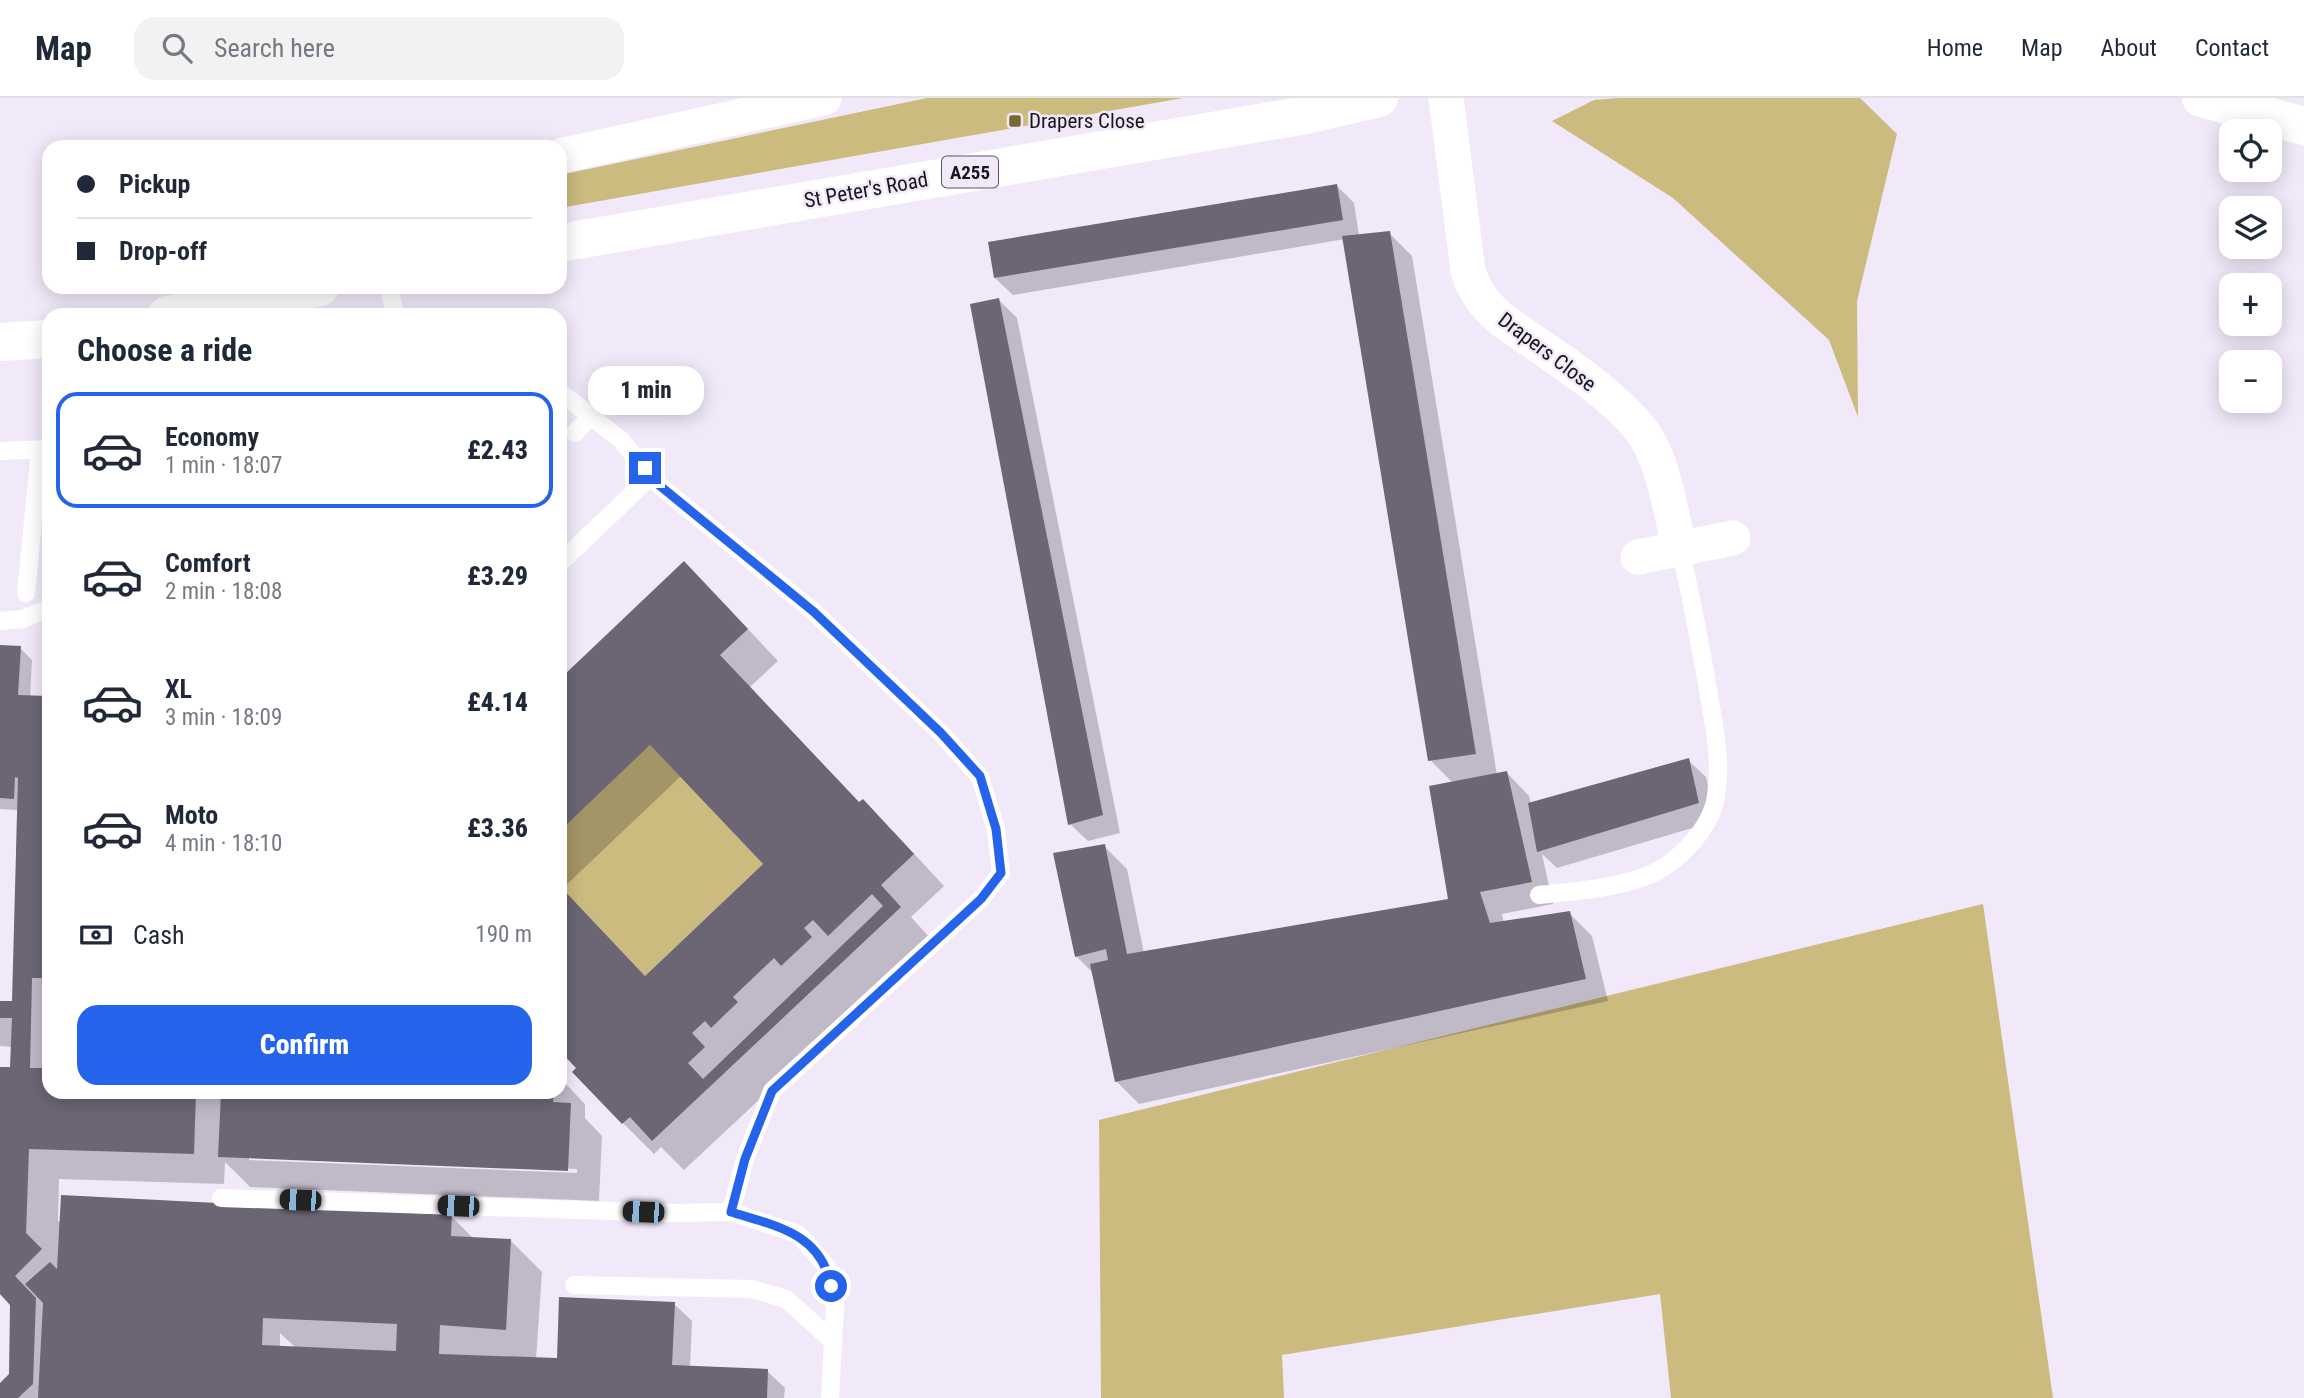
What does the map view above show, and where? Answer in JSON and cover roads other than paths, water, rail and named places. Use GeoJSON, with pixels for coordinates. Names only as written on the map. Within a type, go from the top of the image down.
{"type":"FeatureCollection","features":[{"type":"Feature","properties":{"kind":"main road","name":"St Peter's Road"},"geometry":{"type":"LineString","coordinates":[[567,242],[1304,107],[1379,98]]}},
{"type":"Feature","properties":{"kind":"main road"},"geometry":{"type":"LineString","coordinates":[[2201,98],[2304,126]]}},
{"type":"Feature","properties":{"kind":"main road"},"geometry":{"type":"LineString","coordinates":[[190,303],[263,294]]}},
{"type":"Feature","properties":{"kind":"main road"},"geometry":{"type":"LineString","coordinates":[[0,342],[42,339]]}},
{"type":"Feature","properties":{"kind":"street"},"geometry":{"type":"LineString","coordinates":[[567,154],[824,98]]}},
{"type":"Feature","properties":{"kind":"street","name":"Drapers Close"},"geometry":{"type":"LineString","coordinates":[[1446,98],[1468,271],[1474,289],[1484,304],[1502,320],[1620,407],[1638,426],[1651,446],[1680,549]]}},
{"type":"Feature","properties":{"kind":"street"},"geometry":{"type":"LineString","coordinates":[[1638,557],[1733,538]]}},
{"type":"Feature","properties":{"kind":"lane"},"geometry":{"type":"LineString","coordinates":[[567,397],[620,439],[652,475],[814,612],[941,733],[980,776],[996,829],[1001,873],[981,899],[772,1091],[745,1159],[731,1212]]}},
{"type":"Feature","properties":{"kind":"lane"},"geometry":{"type":"LineString","coordinates":[[575,433],[592,416]]}},
{"type":"Feature","properties":{"kind":"lane"},"geometry":{"type":"LineString","coordinates":[[0,451],[42,450]]}},
{"type":"Feature","properties":{"kind":"lane"},"geometry":{"type":"LineString","coordinates":[[26,593],[42,473]]}},
{"type":"Feature","properties":{"kind":"lane"},"geometry":{"type":"LineString","coordinates":[[567,556],[652,475]]}},
{"type":"Feature","properties":{"kind":"lane"},"geometry":{"type":"LineString","coordinates":[[1539,895],[1608,887],[1646,877],[1674,861],[1702,829],[1716,799],[1719,749],[1695,614],[1680,549]]}},
{"type":"Feature","properties":{"kind":"lane"},"geometry":{"type":"LineString","coordinates":[[0,621],[23,619],[42,611]]}},
{"type":"Feature","properties":{"kind":"lane"},"geometry":{"type":"LineString","coordinates":[[221,1198],[670,1213],[731,1212],[798,1234],[827,1266],[835,1306],[830,1398]]}},
{"type":"Feature","properties":{"kind":"lane"},"geometry":{"type":"LineString","coordinates":[[574,1285],[752,1289],[786,1299],[834,1342]]}},
{"type":"Feature","properties":{"kind":"place","name":"Drapers Close"},"geometry":{"type":"Point","coordinates":[1015,121]}}]}
